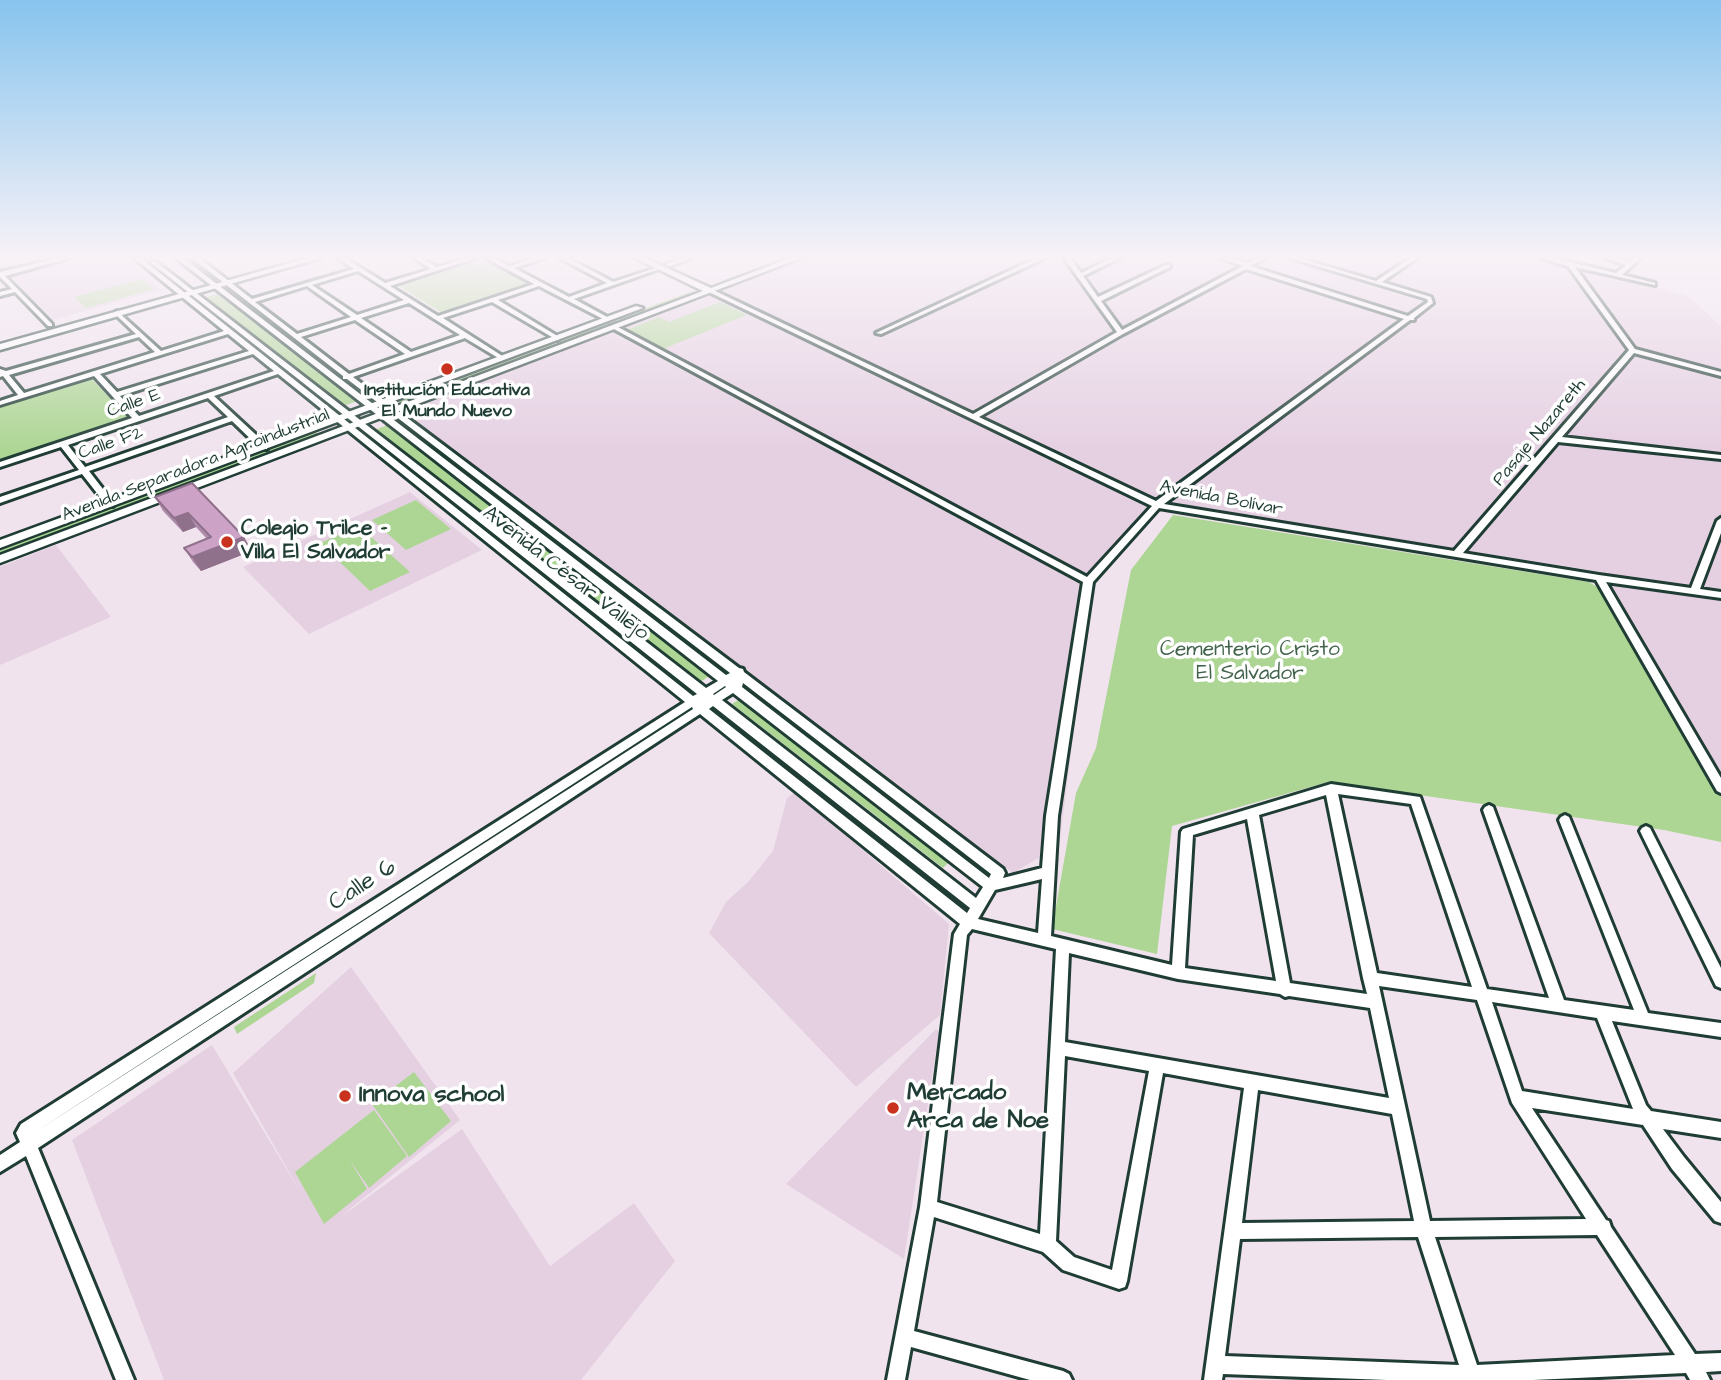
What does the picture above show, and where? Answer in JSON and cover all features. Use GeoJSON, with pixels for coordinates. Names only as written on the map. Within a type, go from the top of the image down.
{"type":"FeatureCollection","features":[{"type":"Feature","properties":{"kind":"street"},"geometry":{"type":"LineString","coordinates":[[0,339],[61,322]]}},
{"type":"Feature","properties":{"kind":"street"},"geometry":{"type":"LineString","coordinates":[[0,348],[86,322]]}},
{"type":"Feature","properties":{"kind":"street"},"geometry":{"type":"LineString","coordinates":[[126,322],[160,353]]}},
{"type":"Feature","properties":{"kind":"street","name":"Avenida César Vallejo"},"geometry":{"type":"LineString","coordinates":[[217,322],[278,372],[347,422]]}},
{"type":"Feature","properties":{"kind":"street","name":"Avenida César Vallejo"},"geometry":{"type":"LineString","coordinates":[[222,322],[703,701],[978,907]]}},
{"type":"Feature","properties":{"kind":"street","name":"Avenida César Vallejo"},"geometry":{"type":"LineString","coordinates":[[269,322],[730,683],[995,880]]}},
{"type":"Feature","properties":{"kind":"street","name":"Avenida César Vallejo"},"geometry":{"type":"LineString","coordinates":[[279,322],[346,377],[380,410],[743,675],[995,880]]}},
{"type":"Feature","properties":{"kind":"street"},"geometry":{"type":"LineString","coordinates":[[296,336],[340,322]]}},
{"type":"Feature","properties":{"kind":"street"},"geometry":{"type":"LineString","coordinates":[[365,322],[410,354]]}},
{"type":"Feature","properties":{"kind":"street"},"geometry":{"type":"LineString","coordinates":[[445,322],[502,358]]}},
{"type":"Feature","properties":{"kind":"street"},"geometry":{"type":"LineString","coordinates":[[531,322],[557,338]]}},
{"type":"Feature","properties":{"kind":"street","name":"Avenida Bolívar"},"geometry":{"type":"LineString","coordinates":[[781,322],[1157,505],[1599,578],[1721,594]]}},
{"type":"Feature","properties":{"kind":"street"},"geometry":{"type":"LineString","coordinates":[[879,333],[902,322]]}},
{"type":"Feature","properties":{"kind":"street"},"geometry":{"type":"LineString","coordinates":[[1113,322],[1121,333]]}},
{"type":"Feature","properties":{"kind":"street"},"geometry":{"type":"LineString","coordinates":[[974,416],[1141,322]]}},
{"type":"Feature","properties":{"kind":"street"},"geometry":{"type":"LineString","coordinates":[[1044,940],[1052,816],[1088,581],[1157,505],[1407,322]]}},
{"type":"Feature","properties":{"kind":"street"},"geometry":{"type":"LineString","coordinates":[[1613,322],[1633,350],[1721,374]]}},
{"type":"Feature","properties":{"kind":"street"},"geometry":{"type":"LineString","coordinates":[[611,323],[1088,581]]}},
{"type":"Feature","properties":{"kind":"street","name":"Avenida Separadora Agroindustrial"},"geometry":{"type":"LineString","coordinates":[[380,410],[502,358],[557,338],[611,323]]}},
{"type":"Feature","properties":{"kind":"street","name":"Avenida Separadora Agroindustrial"},"geometry":{"type":"LineString","coordinates":[[0,559],[347,422],[611,323]]}},
{"type":"Feature","properties":{"kind":"street"},"geometry":{"type":"LineString","coordinates":[[0,403],[228,332]]}},
{"type":"Feature","properties":{"kind":"street"},"geometry":{"type":"LineString","coordinates":[[23,396],[1,373],[139,335]]}},
{"type":"Feature","properties":{"kind":"street"},"geometry":{"type":"LineString","coordinates":[[346,377],[466,335]]}},
{"type":"Feature","properties":{"kind":"street","name":"Pasaje Nazareth"},"geometry":{"type":"LineString","coordinates":[[1457,554],[1633,350]]}},
{"type":"Feature","properties":{"kind":"street"},"geometry":{"type":"LineString","coordinates":[[116,395],[252,352]]}},
{"type":"Feature","properties":{"kind":"street","name":"Calle E"},"geometry":{"type":"LineString","coordinates":[[0,465],[278,372]]}},
{"type":"Feature","properties":{"kind":"street"},"geometry":{"type":"LineString","coordinates":[[94,373],[137,419]]}},
{"type":"Feature","properties":{"kind":"street"},"geometry":{"type":"LineString","coordinates":[[209,395],[264,447]]}},
{"type":"Feature","properties":{"kind":"street","name":"Calle F2"},"geometry":{"type":"LineString","coordinates":[[0,500],[233,418]]}},
{"type":"Feature","properties":{"kind":"street","name":"Avenida Separadora Agroindustrial"},"geometry":{"type":"LineString","coordinates":[[0,544],[264,447],[347,422]]}},
{"type":"Feature","properties":{"kind":"street"},"geometry":{"type":"LineString","coordinates":[[1556,439],[1721,457]]}},
{"type":"Feature","properties":{"kind":"street"},"geometry":{"type":"LineString","coordinates":[[63,444],[110,504]]}},
{"type":"Feature","properties":{"kind":"street"},"geometry":{"type":"LineString","coordinates":[[1695,591],[1721,522]]}},
{"type":"Feature","properties":{"kind":"street"},"geometry":{"type":"LineString","coordinates":[[1599,578],[1721,788]]}},
{"type":"Feature","properties":{"kind":"street","name":"Calle 6"},"geometry":{"type":"LineString","coordinates":[[0,1164],[168,1047],[743,675]]}},
{"type":"Feature","properties":{"kind":"street","name":"Avenida César Vallejo"},"geometry":{"type":"LineString","coordinates":[[703,701],[968,922]]}},
{"type":"Feature","properties":{"kind":"street"},"geometry":{"type":"LineString","coordinates":[[1331,789],[1424,1230],[1472,1377]]}},
{"type":"Feature","properties":{"kind":"street"},"geometry":{"type":"LineString","coordinates":[[1178,973],[1187,832],[1331,789],[1416,800],[1517,1098],[1697,1372]]}},
{"type":"Feature","properties":{"kind":"street"},"geometry":{"type":"LineString","coordinates":[[1489,810],[1559,1006]]}},
{"type":"Feature","properties":{"kind":"street"},"geometry":{"type":"LineString","coordinates":[[1252,812],[1284,991]]}},
{"type":"Feature","properties":{"kind":"street"},"geometry":{"type":"LineString","coordinates":[[1565,820],[1644,1019]]}},
{"type":"Feature","properties":{"kind":"street"},"geometry":{"type":"LineString","coordinates":[[1646,831],[1721,982]]}},
{"type":"Feature","properties":{"kind":"street"},"geometry":{"type":"LineString","coordinates":[[896,1380],[928,1207],[961,934],[995,880],[1048,872]]}},
{"type":"Feature","properties":{"kind":"street"},"geometry":{"type":"LineString","coordinates":[[968,922],[1178,973],[1284,991],[1376,1002]]}},
{"type":"Feature","properties":{"kind":"street"},"geometry":{"type":"LineString","coordinates":[[1048,1245],[1063,945]]}},
{"type":"Feature","properties":{"kind":"street"},"geometry":{"type":"LineString","coordinates":[[1370,978],[1721,1030]]}},
{"type":"Feature","properties":{"kind":"street"},"geometry":{"type":"LineString","coordinates":[[1602,1013],[1647,1119],[1721,1215]]}},
{"type":"Feature","properties":{"kind":"street"},"geometry":{"type":"LineString","coordinates":[[1058,1048],[1396,1107]]}},
{"type":"Feature","properties":{"kind":"street"},"geometry":{"type":"LineString","coordinates":[[928,1207],[1048,1245],[1069,1264],[1119,1281],[1157,1065]]}},
{"type":"Feature","properties":{"kind":"street"},"geometry":{"type":"LineString","coordinates":[[1252,1082],[1235,1231],[1214,1373],[1472,1377],[1697,1372],[1721,1362]]}},
{"type":"Feature","properties":{"kind":"street"},"geometry":{"type":"LineString","coordinates":[[1517,1098],[1721,1130]]}},
{"type":"Feature","properties":{"kind":"street"},"geometry":{"type":"LineString","coordinates":[[30,1145],[125,1380]]}},
{"type":"Feature","properties":{"kind":"street"},"geometry":{"type":"LineString","coordinates":[[1235,1231],[1603,1227]]}},
{"type":"Feature","properties":{"kind":"street"},"geometry":{"type":"LineString","coordinates":[[905,1337],[1063,1380]]}},
{"type":"Feature","properties":{"kind":"shaded area"},"geometry":{"type":"Polygon","coordinates":[[[633,322],[1717,322],[1721,326],[1721,782],[1603,572],[1168,504],[1148,508],[1093,582],[1059,846],[1013,873],[397,412],[633,322]]]}},
{"type":"Feature","properties":{"kind":"shaded area"},"geometry":{"type":"Polygon","coordinates":[[[410,492],[482,550],[309,634],[243,567],[410,492]]]}},
{"type":"Feature","properties":{"kind":"shaded area"},"geometry":{"type":"Polygon","coordinates":[[[56,545],[111,617],[0,665],[0,567],[56,545]]]}},
{"type":"Feature","properties":{"kind":"shaded area"},"geometry":{"type":"Polygon","coordinates":[[[795,792],[949,924],[940,1015],[856,1087],[709,933],[726,902],[748,882],[773,851],[787,798],[795,792]]]}},
{"type":"Feature","properties":{"kind":"shaded area"},"geometry":{"type":"Polygon","coordinates":[[[351,967],[460,1120],[339,1218],[462,1129],[550,1266],[634,1203],[675,1261],[581,1380],[164,1380],[72,1140],[212,1045],[302,1195],[233,1073],[351,967]]]}},
{"type":"Feature","properties":{"kind":"shaded area","name":"Mercado Arca de Noe"},"geometry":{"type":"Polygon","coordinates":[[[936,1029],[939,1032],[904,1259],[786,1184],[936,1029]]]}},
{"type":"Feature","properties":{"kind":"green space"},"geometry":{"type":"Polygon","coordinates":[[[238,322],[258,322],[360,400],[344,406],[238,322]]]}},
{"type":"Feature","properties":{"kind":"green space"},"geometry":{"type":"Polygon","coordinates":[[[607,322],[621,322],[402,404],[397,400],[607,322]]]}},
{"type":"Feature","properties":{"kind":"green space"},"geometry":{"type":"Polygon","coordinates":[[[646,322],[729,322],[663,349],[627,330],[646,322]]]}},
{"type":"Feature","properties":{"kind":"green space"},"geometry":{"type":"Polygon","coordinates":[[[90,377],[130,419],[0,461],[0,404],[90,377]]]}},
{"type":"Feature","properties":{"kind":"green space"},"geometry":{"type":"Polygon","coordinates":[[[387,425],[712,674],[699,683],[375,430],[387,425]]]}},
{"type":"Feature","properties":{"kind":"green space"},"geometry":{"type":"Polygon","coordinates":[[[316,432],[320,435],[0,555],[0,550],[316,432]]]}},
{"type":"Feature","properties":{"kind":"green space"},"geometry":{"type":"Polygon","coordinates":[[[416,500],[451,529],[406,550],[372,520],[416,500]]]}},
{"type":"Feature","properties":{"kind":"green space","name":"Cementerio Cristo El Salvador"},"geometry":{"type":"Polygon","coordinates":[[[1173,515],[1589,582],[1602,590],[1721,794],[1721,842],[1664,830],[1328,782],[1172,826],[1157,954],[1052,929],[1076,793],[1096,748],[1131,570],[1173,515]]]}},
{"type":"Feature","properties":{"kind":"green space"},"geometry":{"type":"Polygon","coordinates":[[[359,526],[410,572],[370,591],[320,543],[359,526]]]}},
{"type":"Feature","properties":{"kind":"green space"},"geometry":{"type":"Polygon","coordinates":[[[740,699],[950,861],[943,868],[732,704],[740,699]]]}},
{"type":"Feature","properties":{"kind":"green space"},"geometry":{"type":"Polygon","coordinates":[[[316,973],[314,983],[237,1034],[234,1027],[316,973]]]}},
{"type":"Feature","properties":{"kind":"green space"},"geometry":{"type":"Polygon","coordinates":[[[414,1072],[451,1121],[409,1157],[372,1104],[414,1072]]]}},
{"type":"Feature","properties":{"kind":"green space"},"geometry":{"type":"Polygon","coordinates":[[[374,1110],[407,1156],[369,1188],[349,1159],[367,1189],[324,1224],[295,1172],[374,1110]]]}},
{"type":"Feature","properties":{"kind":"building"},"geometry":{"type":"Polygon","coordinates":[[[192,483],[244,537],[192,557],[184,548],[211,537],[188,513],[174,518],[155,497],[192,483]]]}},
{"type":"Feature","properties":{"kind":"place","name":"Institución Educativa El Mundo Nuevo"},"geometry":{"type":"Point","coordinates":[447,369]}},
{"type":"Feature","properties":{"kind":"place","name":"Colegio Trilce - Villa El Salvador"},"geometry":{"type":"Point","coordinates":[227,542]}},
{"type":"Feature","properties":{"kind":"place","name":"Innova school"},"geometry":{"type":"Point","coordinates":[345,1096]}},
{"type":"Feature","properties":{"kind":"place","name":"Mercado Arca de Noe"},"geometry":{"type":"Point","coordinates":[893,1108]}}]}
